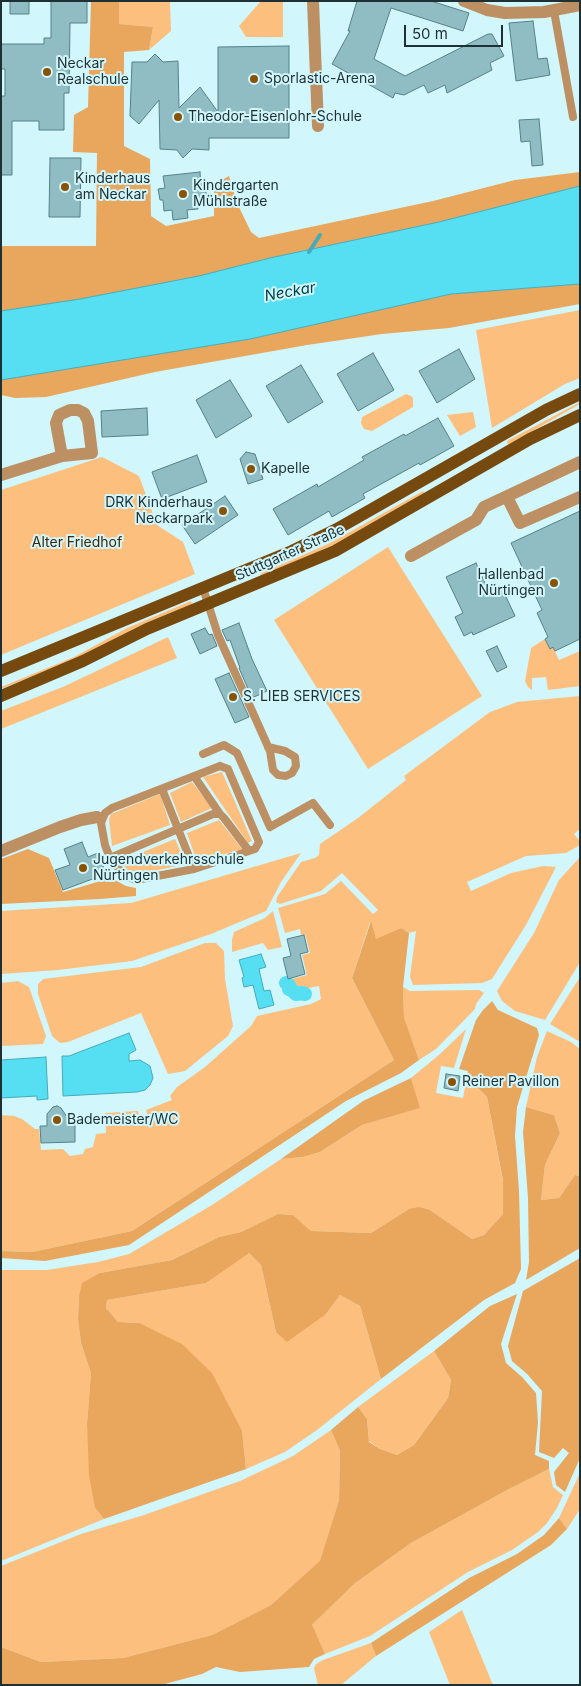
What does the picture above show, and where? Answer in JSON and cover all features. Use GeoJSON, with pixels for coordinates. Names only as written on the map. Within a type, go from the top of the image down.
{"type":"FeatureCollection","features":[{"type":"Feature","properties":{"kind":"main road","name":"Stuttgarter Straße"},"geometry":{"type":"LineString","coordinates":[[1,670],[292,551],[337,529],[546,410],[580,394]]}},
{"type":"Feature","properties":{"kind":"main road","name":"Stuttgarter Straße"},"geometry":{"type":"LineString","coordinates":[[1,696],[83,661],[147,629],[335,551],[530,439],[580,415]]}},
{"type":"Feature","properties":{"kind":"street"},"geometry":{"type":"LineString","coordinates":[[313,1],[318,126]]}},
{"type":"Feature","properties":{"kind":"street"},"geometry":{"type":"LineString","coordinates":[[464,1],[487,10],[505,13],[554,11],[580,5]]}},
{"type":"Feature","properties":{"kind":"street"},"geometry":{"type":"LineString","coordinates":[[1,475],[62,456]]}},
{"type":"Feature","properties":{"kind":"street"},"geometry":{"type":"LineString","coordinates":[[411,556],[476,520],[484,507],[580,462]]}},
{"type":"Feature","properties":{"kind":"street"},"geometry":{"type":"LineString","coordinates":[[507,497],[520,523],[580,497]]}},
{"type":"Feature","properties":{"kind":"street"},"geometry":{"type":"LineString","coordinates":[[1,851],[67,824],[100,817]]}},
{"type":"Feature","properties":{"kind":"lane"},"geometry":{"type":"LineString","coordinates":[[554,11],[573,116]]}},
{"type":"Feature","properties":{"kind":"lane"},"geometry":{"type":"LineString","coordinates":[[202,588],[218,635],[268,747]]}},
{"type":"Feature","properties":{"kind":"lane"},"geometry":{"type":"LineString","coordinates":[[203,754],[224,745],[237,753],[270,827],[313,803],[330,825]]}},
{"type":"Feature","properties":{"kind":"lane"},"geometry":{"type":"LineString","coordinates":[[220,766],[228,769],[259,842],[255,849],[194,869],[136,880],[124,875],[110,858],[105,845],[100,817],[112,808],[162,789],[220,766]]}},
{"type":"Feature","properties":{"kind":"lane"},"geometry":{"type":"LineString","coordinates":[[194,776],[220,814],[249,851]]}},
{"type":"Feature","properties":{"kind":"lane"},"geometry":{"type":"LineString","coordinates":[[162,789],[194,869]]}},
{"type":"Feature","properties":{"kind":"lane"},"geometry":{"type":"LineString","coordinates":[[110,858],[213,814],[220,814]]}},
{"type":"Feature","properties":{"kind":"green space"},"geometry":{"type":"Polygon","coordinates":[[[119,1],[170,1],[171,31],[149,50],[153,27],[119,24],[119,1]]]}},
{"type":"Feature","properties":{"kind":"green space"},"geometry":{"type":"Polygon","coordinates":[[[261,1],[283,1],[283,37],[246,37],[239,26],[261,1]]]}},
{"type":"Feature","properties":{"kind":"green space"},"geometry":{"type":"Polygon","coordinates":[[[580,310],[580,378],[565,384],[492,428],[476,330],[580,310]]]}},
{"type":"Feature","properties":{"kind":"green space"},"geometry":{"type":"Polygon","coordinates":[[[406,394],[413,398],[413,407],[372,431],[364,429],[361,423],[362,417],[406,394]]]}},
{"type":"Feature","properties":{"kind":"green space"},"geometry":{"type":"Polygon","coordinates":[[[580,402],[580,404],[508,445],[507,441],[580,402]]]}},
{"type":"Feature","properties":{"kind":"green space"},"geometry":{"type":"Polygon","coordinates":[[[473,412],[476,427],[460,436],[447,415],[473,412]]]}},
{"type":"Feature","properties":{"kind":"green space","name":"Alter Friedhof"},"geometry":{"type":"Polygon","coordinates":[[[102,457],[139,476],[157,525],[183,542],[195,574],[1,655],[1,490],[102,457]]]}},
{"type":"Feature","properties":{"kind":"green space"},"geometry":{"type":"Polygon","coordinates":[[[423,491],[425,494],[336,544],[261,577],[260,574],[330,543],[423,491]]]}},
{"type":"Feature","properties":{"kind":"green space"},"geometry":{"type":"Polygon","coordinates":[[[388,547],[482,696],[368,769],[274,620],[388,547]]]}},
{"type":"Feature","properties":{"kind":"green space"},"geometry":{"type":"Polygon","coordinates":[[[191,601],[192,605],[85,655],[1,689],[1,687],[74,657],[127,628],[191,601]]]}},
{"type":"Feature","properties":{"kind":"green space"},"geometry":{"type":"Polygon","coordinates":[[[168,637],[177,658],[1,729],[1,711],[65,686],[168,637]]]}},
{"type":"Feature","properties":{"kind":"green space"},"geometry":{"type":"Polygon","coordinates":[[[545,639],[550,648],[553,647],[559,660],[580,651],[580,686],[548,690],[546,677],[532,678],[532,690],[528,687],[525,681],[531,648],[545,639]]]}},
{"type":"Feature","properties":{"kind":"green space"},"geometry":{"type":"Polygon","coordinates":[[[580,696],[580,829],[574,834],[580,841],[580,845],[566,853],[526,856],[467,882],[471,891],[511,873],[543,866],[556,867],[526,925],[492,979],[482,983],[413,985],[410,977],[416,931],[409,933],[401,928],[376,940],[370,922],[352,978],[394,1060],[132,1231],[32,1252],[1,1251],[1,1115],[14,1116],[22,1119],[35,1129],[39,1129],[41,1150],[63,1149],[70,1156],[83,1154],[85,1149],[93,1147],[96,1134],[106,1133],[105,1113],[138,1111],[139,1115],[147,1114],[146,1110],[172,1100],[170,1096],[177,1087],[205,1067],[251,1026],[257,1016],[311,1004],[321,999],[319,986],[297,990],[292,979],[307,975],[302,955],[310,953],[305,934],[301,935],[300,929],[285,933],[278,908],[325,894],[341,881],[373,914],[378,910],[342,873],[321,891],[280,904],[276,902],[277,897],[301,862],[319,855],[320,844],[358,818],[406,780],[404,776],[490,712],[517,702],[580,696]]]}},
{"type":"Feature","properties":{"kind":"green space"},"geometry":{"type":"Polygon","coordinates":[[[222,772],[252,841],[248,843],[203,777],[222,772]]]}},
{"type":"Feature","properties":{"kind":"green space"},"geometry":{"type":"Polygon","coordinates":[[[192,782],[212,808],[181,822],[170,793],[192,782]]]}},
{"type":"Feature","properties":{"kind":"green space"},"geometry":{"type":"Polygon","coordinates":[[[160,794],[170,825],[112,846],[109,819],[111,814],[160,794]]]}},
{"type":"Feature","properties":{"kind":"green space"},"geometry":{"type":"Polygon","coordinates":[[[219,820],[242,849],[197,862],[187,833],[219,820]]]}},
{"type":"Feature","properties":{"kind":"green space"},"geometry":{"type":"Polygon","coordinates":[[[175,839],[186,864],[139,874],[128,871],[121,861],[175,839]]]}},
{"type":"Feature","properties":{"kind":"green space"},"geometry":{"type":"Polygon","coordinates":[[[301,853],[281,882],[266,911],[211,934],[132,961],[58,970],[1,974],[1,911],[131,903],[301,853]]]}},
{"type":"Feature","properties":{"kind":"green space"},"geometry":{"type":"Polygon","coordinates":[[[579,858],[580,962],[545,1020],[515,1011],[502,1001],[497,991],[534,933],[559,880],[579,858]]]}},
{"type":"Feature","properties":{"kind":"green space"},"geometry":{"type":"Polygon","coordinates":[[[273,911],[282,947],[268,950],[263,943],[232,952],[234,932],[265,918],[273,911]]]}},
{"type":"Feature","properties":{"kind":"green space"},"geometry":{"type":"Polygon","coordinates":[[[205,943],[216,943],[224,951],[225,979],[233,1026],[228,1036],[185,1071],[168,1074],[141,1013],[68,1042],[60,1043],[52,1036],[38,994],[38,984],[43,979],[141,967],[205,943]]]}},
{"type":"Feature","properties":{"kind":"green space"},"geometry":{"type":"Polygon","coordinates":[[[580,977],[580,1042],[550,1024],[580,977]]]}},
{"type":"Feature","properties":{"kind":"green space"},"geometry":{"type":"Polygon","coordinates":[[[18,981],[29,987],[46,1036],[43,1044],[1,1046],[1,983],[18,981]]]}},
{"type":"Feature","properties":{"kind":"green space"},"geometry":{"type":"Polygon","coordinates":[[[403,987],[410,991],[479,990],[484,993],[476,1004],[475,1009],[436,1049],[419,1060],[404,1019],[403,987]]]}},
{"type":"Feature","properties":{"kind":"green space"},"geometry":{"type":"Polygon","coordinates":[[[466,1029],[454,1068],[441,1066],[436,1093],[463,1098],[467,1077],[487,1097],[503,1181],[503,1214],[484,1235],[472,1239],[430,1210],[409,1209],[371,1233],[311,1231],[293,1215],[278,1214],[241,1232],[219,1237],[172,1260],[100,1273],[79,1297],[78,1319],[81,1343],[91,1373],[87,1424],[95,1508],[104,1519],[1,1561],[1,1270],[47,1270],[98,1262],[129,1254],[212,1205],[281,1159],[303,1157],[320,1152],[362,1125],[419,1108],[411,1078],[466,1029]]]}},
{"type":"Feature","properties":{"kind":"green space"},"geometry":{"type":"Polygon","coordinates":[[[547,1031],[571,1042],[580,1049],[580,1176],[575,1175],[559,1198],[541,1200],[545,1165],[560,1133],[554,1115],[526,1107],[537,1057],[547,1031]]]}},
{"type":"Feature","properties":{"kind":"green space"},"geometry":{"type":"Polygon","coordinates":[[[248,1252],[261,1265],[276,1332],[326,1314],[340,1295],[360,1306],[381,1379],[317,1430],[285,1452],[246,1469],[242,1431],[139,1323],[118,1322],[106,1308],[107,1300],[206,1283],[248,1252]]]}},
{"type":"Feature","properties":{"kind":"green space"},"geometry":{"type":"Polygon","coordinates":[[[434,1351],[451,1380],[448,1398],[414,1445],[397,1455],[380,1449],[369,1441],[367,1419],[358,1407],[434,1351]]]}},
{"type":"Feature","properties":{"kind":"green space"},"geometry":{"type":"Polygon","coordinates":[[[331,1430],[340,1451],[339,1500],[320,1562],[271,1605],[212,1635],[123,1658],[41,1662],[1,1647],[1,1566],[81,1534],[144,1515],[240,1481],[293,1456],[331,1430]]]}},
{"type":"Feature","properties":{"kind":"green space"},"geometry":{"type":"Polygon","coordinates":[[[549,1469],[553,1487],[563,1495],[547,1523],[538,1532],[512,1550],[468,1572],[370,1636],[325,1654],[311,1626],[354,1584],[411,1543],[549,1469]]]}},
{"type":"Feature","properties":{"kind":"green space"},"geometry":{"type":"Polygon","coordinates":[[[580,1473],[580,1509],[567,1529],[559,1518],[580,1473]]]}},
{"type":"Feature","properties":{"kind":"green space"},"geometry":{"type":"Polygon","coordinates":[[[462,1610],[493,1685],[450,1685],[429,1632],[462,1610]]]}},
{"type":"Feature","properties":{"kind":"green space"},"geometry":{"type":"Polygon","coordinates":[[[371,1643],[376,1656],[341,1685],[318,1685],[314,1668],[316,1664],[371,1643]]]}},
{"type":"Feature","properties":{"kind":"shaded area"},"geometry":{"type":"Polygon","coordinates":[[[91,1],[119,1],[119,24],[153,27],[149,50],[124,52],[124,146],[150,159],[151,216],[166,226],[214,216],[214,185],[229,176],[237,203],[251,232],[259,238],[433,201],[515,180],[580,172],[580,186],[439,222],[270,258],[199,276],[80,299],[1,311],[1,246],[96,246],[97,153],[73,152],[74,115],[88,107],[91,1]]]}},
{"type":"Feature","properties":{"kind":"shaded area"},"geometry":{"type":"Polygon","coordinates":[[[580,284],[580,304],[449,328],[382,334],[307,345],[155,372],[46,397],[15,398],[1,395],[1,380],[250,339],[451,294],[580,284]]]}},
{"type":"Feature","properties":{"kind":"shaded area"},"geometry":{"type":"Polygon","coordinates":[[[28,849],[49,858],[63,892],[111,878],[126,886],[136,888],[136,896],[1,904],[1,859],[28,849]]]}},
{"type":"Feature","properties":{"kind":"shaded area"},"geometry":{"type":"Polygon","coordinates":[[[371,921],[376,939],[401,928],[409,933],[403,987],[404,1018],[419,1060],[401,1073],[346,1101],[129,1245],[45,1261],[1,1258],[1,1251],[32,1252],[132,1231],[394,1060],[352,978],[371,921]]]}},
{"type":"Feature","properties":{"kind":"shaded area"},"geometry":{"type":"Polygon","coordinates":[[[492,1001],[498,1010],[537,1028],[539,1035],[517,1107],[515,1136],[519,1191],[521,1269],[515,1283],[484,1300],[381,1379],[360,1306],[340,1295],[326,1314],[287,1342],[276,1332],[261,1265],[249,1253],[206,1283],[107,1300],[106,1308],[118,1322],[139,1323],[182,1344],[212,1373],[242,1431],[246,1469],[104,1519],[95,1508],[89,1475],[87,1424],[91,1373],[81,1343],[78,1319],[82,1283],[100,1273],[172,1260],[219,1237],[241,1232],[278,1214],[293,1215],[311,1231],[371,1233],[409,1209],[419,1207],[430,1210],[472,1239],[484,1235],[503,1214],[503,1180],[487,1097],[467,1077],[468,1071],[459,1069],[476,1020],[492,1001]]]}},
{"type":"Feature","properties":{"kind":"shaded area"},"geometry":{"type":"Polygon","coordinates":[[[411,1078],[420,1108],[362,1125],[320,1152],[303,1157],[281,1159],[363,1101],[411,1078]]]}},
{"type":"Feature","properties":{"kind":"shaded area"},"geometry":{"type":"Polygon","coordinates":[[[526,1107],[554,1115],[560,1133],[545,1165],[541,1200],[559,1198],[575,1175],[580,1176],[580,1248],[526,1280],[529,1262],[528,1198],[523,1132],[526,1107]]]}},
{"type":"Feature","properties":{"kind":"shaded area"},"geometry":{"type":"Polygon","coordinates":[[[580,1258],[580,1458],[565,1492],[556,1485],[554,1472],[569,1453],[563,1448],[554,1458],[539,1452],[542,1391],[512,1361],[508,1346],[523,1291],[580,1258]]]}},
{"type":"Feature","properties":{"kind":"shaded area"},"geometry":{"type":"Polygon","coordinates":[[[517,1294],[501,1344],[506,1363],[536,1393],[538,1422],[535,1455],[549,1461],[549,1469],[411,1543],[354,1584],[312,1625],[325,1654],[314,1659],[309,1667],[240,1672],[216,1667],[202,1674],[161,1685],[1,1685],[1,1647],[41,1662],[123,1658],[212,1635],[271,1605],[320,1561],[339,1500],[340,1451],[331,1430],[358,1407],[367,1419],[369,1442],[380,1449],[397,1455],[414,1445],[448,1398],[451,1380],[434,1351],[490,1306],[517,1294]]]}},
{"type":"Feature","properties":{"kind":"shaded area"},"geometry":{"type":"Polygon","coordinates":[[[559,1518],[567,1529],[551,1545],[376,1656],[371,1643],[469,1578],[517,1554],[544,1535],[559,1518]]]}},
{"type":"Feature","properties":{"kind":"water","name":"Neckar"},"geometry":{"type":"Polygon","coordinates":[[[580,186],[580,284],[451,294],[250,339],[1,380],[1,311],[80,299],[199,276],[270,258],[439,222],[580,186]]]}},
{"type":"Feature","properties":{"kind":"water"},"geometry":{"type":"Polygon","coordinates":[[[261,954],[266,967],[259,969],[264,991],[270,990],[274,1005],[259,1009],[253,985],[244,987],[242,978],[244,977],[239,960],[261,954]]]}},
{"type":"Feature","properties":{"kind":"water"},"geometry":{"type":"Polygon","coordinates":[[[129,1033],[136,1050],[129,1054],[129,1061],[140,1060],[150,1066],[153,1078],[145,1090],[63,1096],[62,1056],[69,1056],[129,1033]]]}},
{"type":"Feature","properties":{"kind":"water"},"geometry":{"type":"Polygon","coordinates":[[[46,1057],[48,1099],[37,1100],[37,1096],[1,1098],[1,1060],[46,1057]]]}},
{"type":"Feature","properties":{"kind":"building"},"geometry":{"type":"Polygon","coordinates":[[[10,1],[29,1],[29,14],[10,14],[10,1]]]}},
{"type":"Feature","properties":{"kind":"building"},"geometry":{"type":"Polygon","coordinates":[[[51,1],[87,1],[87,23],[70,23],[69,93],[64,93],[64,130],[39,130],[39,121],[12,121],[12,175],[1,175],[1,96],[5,96],[5,69],[1,69],[1,44],[44,44],[44,38],[51,38],[51,1]]]}},
{"type":"Feature","properties":{"kind":"building"},"geometry":{"type":"Polygon","coordinates":[[[357,1],[431,1],[469,13],[463,31],[391,8],[374,59],[405,76],[488,34],[492,34],[504,56],[490,63],[492,70],[447,93],[445,85],[428,93],[424,85],[404,95],[395,93],[393,98],[332,64],[350,31],[348,31],[357,1]]]}},
{"type":"Feature","properties":{"kind":"building"},"geometry":{"type":"Polygon","coordinates":[[[533,21],[538,59],[547,58],[550,75],[516,81],[509,23],[533,21]]]}},
{"type":"Feature","properties":{"kind":"building"},"geometry":{"type":"Polygon","coordinates":[[[289,46],[289,138],[209,138],[209,150],[192,149],[183,158],[177,150],[160,149],[159,100],[139,124],[130,116],[132,62],[147,62],[155,54],[163,62],[178,61],[179,108],[200,87],[218,112],[218,47],[289,46]]]}},
{"type":"Feature","properties":{"kind":"building"},"geometry":{"type":"Polygon","coordinates":[[[539,119],[543,165],[532,166],[530,141],[521,142],[519,120],[539,119]]]}},
{"type":"Feature","properties":{"kind":"building","name":"Kinderhaus am Neckar"},"geometry":{"type":"Polygon","coordinates":[[[50,158],[81,158],[80,217],[49,217],[50,158]]]}},
{"type":"Feature","properties":{"kind":"building","name":"Kindergarten Mühlstraße"},"geometry":{"type":"Polygon","coordinates":[[[200,172],[201,186],[205,185],[207,200],[197,201],[198,209],[187,210],[188,218],[173,220],[172,210],[164,211],[163,200],[160,200],[158,189],[165,188],[163,176],[200,172]]]}},
{"type":"Feature","properties":{"kind":"building"},"geometry":{"type":"Polygon","coordinates":[[[459,349],[475,379],[437,403],[419,371],[459,349]]]}},
{"type":"Feature","properties":{"kind":"building"},"geometry":{"type":"Polygon","coordinates":[[[373,353],[394,390],[358,411],[337,374],[373,353]]]}},
{"type":"Feature","properties":{"kind":"building"},"geometry":{"type":"Polygon","coordinates":[[[301,365],[323,402],[288,423],[266,386],[301,365]]]}},
{"type":"Feature","properties":{"kind":"building"},"geometry":{"type":"Polygon","coordinates":[[[230,380],[252,416],[216,438],[196,400],[230,380]]]}},
{"type":"Feature","properties":{"kind":"building"},"geometry":{"type":"Polygon","coordinates":[[[147,408],[148,435],[102,437],[101,411],[147,408]]]}},
{"type":"Feature","properties":{"kind":"building"},"geometry":{"type":"Polygon","coordinates":[[[438,418],[454,446],[363,494],[365,498],[332,517],[329,511],[288,535],[273,509],[317,484],[318,487],[364,460],[362,457],[438,418]]]}},
{"type":"Feature","properties":{"kind":"building","name":"Kapelle"},"geometry":{"type":"Polygon","coordinates":[[[246,452],[255,454],[263,479],[248,484],[240,459],[246,452]]]}},
{"type":"Feature","properties":{"kind":"building"},"geometry":{"type":"Polygon","coordinates":[[[197,455],[207,482],[162,499],[152,472],[197,455]]]}},
{"type":"Feature","properties":{"kind":"building"},"geometry":{"type":"Polygon","coordinates":[[[225,496],[238,515],[195,544],[182,525],[225,496]]]}},
{"type":"Feature","properties":{"kind":"building","name":"Hallenbad Nürtingen"},"geometry":{"type":"Polygon","coordinates":[[[580,511],[580,639],[555,651],[553,647],[550,649],[545,639],[548,637],[537,613],[542,610],[511,543],[580,511]]]}},
{"type":"Feature","properties":{"kind":"building"},"geometry":{"type":"Polygon","coordinates":[[[476,563],[489,592],[501,586],[515,616],[473,635],[472,632],[464,636],[455,617],[463,613],[446,577],[476,563]]]}},
{"type":"Feature","properties":{"kind":"building"},"geometry":{"type":"Polygon","coordinates":[[[239,623],[252,659],[267,691],[252,698],[239,668],[230,640],[227,641],[222,630],[239,623]]]}},
{"type":"Feature","properties":{"kind":"building"},"geometry":{"type":"Polygon","coordinates":[[[205,628],[209,635],[212,634],[217,646],[200,654],[191,634],[205,628]]]}},
{"type":"Feature","properties":{"kind":"building"},"geometry":{"type":"Polygon","coordinates":[[[497,646],[507,667],[497,672],[486,651],[497,646]]]}},
{"type":"Feature","properties":{"kind":"building","name":"S. LIEB SERVICES"},"geometry":{"type":"Polygon","coordinates":[[[229,673],[249,717],[235,723],[215,679],[229,673]]]}},
{"type":"Feature","properties":{"kind":"building","name":"Jugendverkehrsschule Nürtingen"},"geometry":{"type":"Polygon","coordinates":[[[82,842],[88,857],[98,853],[106,874],[63,890],[55,870],[70,865],[64,849],[82,842]]]}},
{"type":"Feature","properties":{"kind":"building"},"geometry":{"type":"Polygon","coordinates":[[[304,935],[308,952],[300,954],[305,974],[288,979],[283,958],[291,956],[287,939],[304,935]]]}},
{"type":"Feature","properties":{"kind":"building","name":"Reiner Pavillon"},"geometry":{"type":"Polygon","coordinates":[[[446,1074],[460,1076],[458,1091],[444,1088],[446,1074]]]}},
{"type":"Feature","properties":{"kind":"building","name":"Bademeister/WC"},"geometry":{"type":"Polygon","coordinates":[[[53,1107],[61,1108],[67,1117],[67,1125],[75,1125],[75,1142],[41,1143],[40,1126],[47,1126],[47,1114],[53,1107]]]}},
{"type":"Feature","properties":{"kind":"waterway"},"geometry":{"type":"LineString","coordinates":[[309,252],[320,235]]}},
{"type":"Feature","properties":{"kind":"waterway"},"geometry":{"type":"LineString","coordinates":[[286,983],[289,985],[289,989],[296,994],[305,994]]}},
{"type":"Feature","properties":{"kind":"place","name":"Neckar Realschule"},"geometry":{"type":"Point","coordinates":[47,72]}},
{"type":"Feature","properties":{"kind":"place","name":"Sporlastic-Arena"},"geometry":{"type":"Point","coordinates":[254,79]}},
{"type":"Feature","properties":{"kind":"place","name":"Theodor-Eisenlohr-Schule"},"geometry":{"type":"Point","coordinates":[178,117]}},
{"type":"Feature","properties":{"kind":"place","name":"Kinderhaus am Neckar"},"geometry":{"type":"Point","coordinates":[65,187]}},
{"type":"Feature","properties":{"kind":"place","name":"Kindergarten Mühlstraße"},"geometry":{"type":"Point","coordinates":[183,194]}},
{"type":"Feature","properties":{"kind":"place","name":"Kapelle"},"geometry":{"type":"Point","coordinates":[251,469]}},
{"type":"Feature","properties":{"kind":"place","name":"DRK Kinderhaus Neckarpark"},"geometry":{"type":"Point","coordinates":[223,511]}},
{"type":"Feature","properties":{"kind":"place","name":"Hallenbad Nürtingen"},"geometry":{"type":"Point","coordinates":[554,583]}},
{"type":"Feature","properties":{"kind":"place","name":"S. LIEB SERVICES"},"geometry":{"type":"Point","coordinates":[233,697]}},
{"type":"Feature","properties":{"kind":"place","name":"Jugendverkehrsschule Nürtingen"},"geometry":{"type":"Point","coordinates":[83,868]}},
{"type":"Feature","properties":{"kind":"place","name":"Reiner Pavillon"},"geometry":{"type":"Point","coordinates":[452,1082]}},
{"type":"Feature","properties":{"kind":"place","name":"Bademeister/WC"},"geometry":{"type":"Point","coordinates":[57,1120]}}]}
